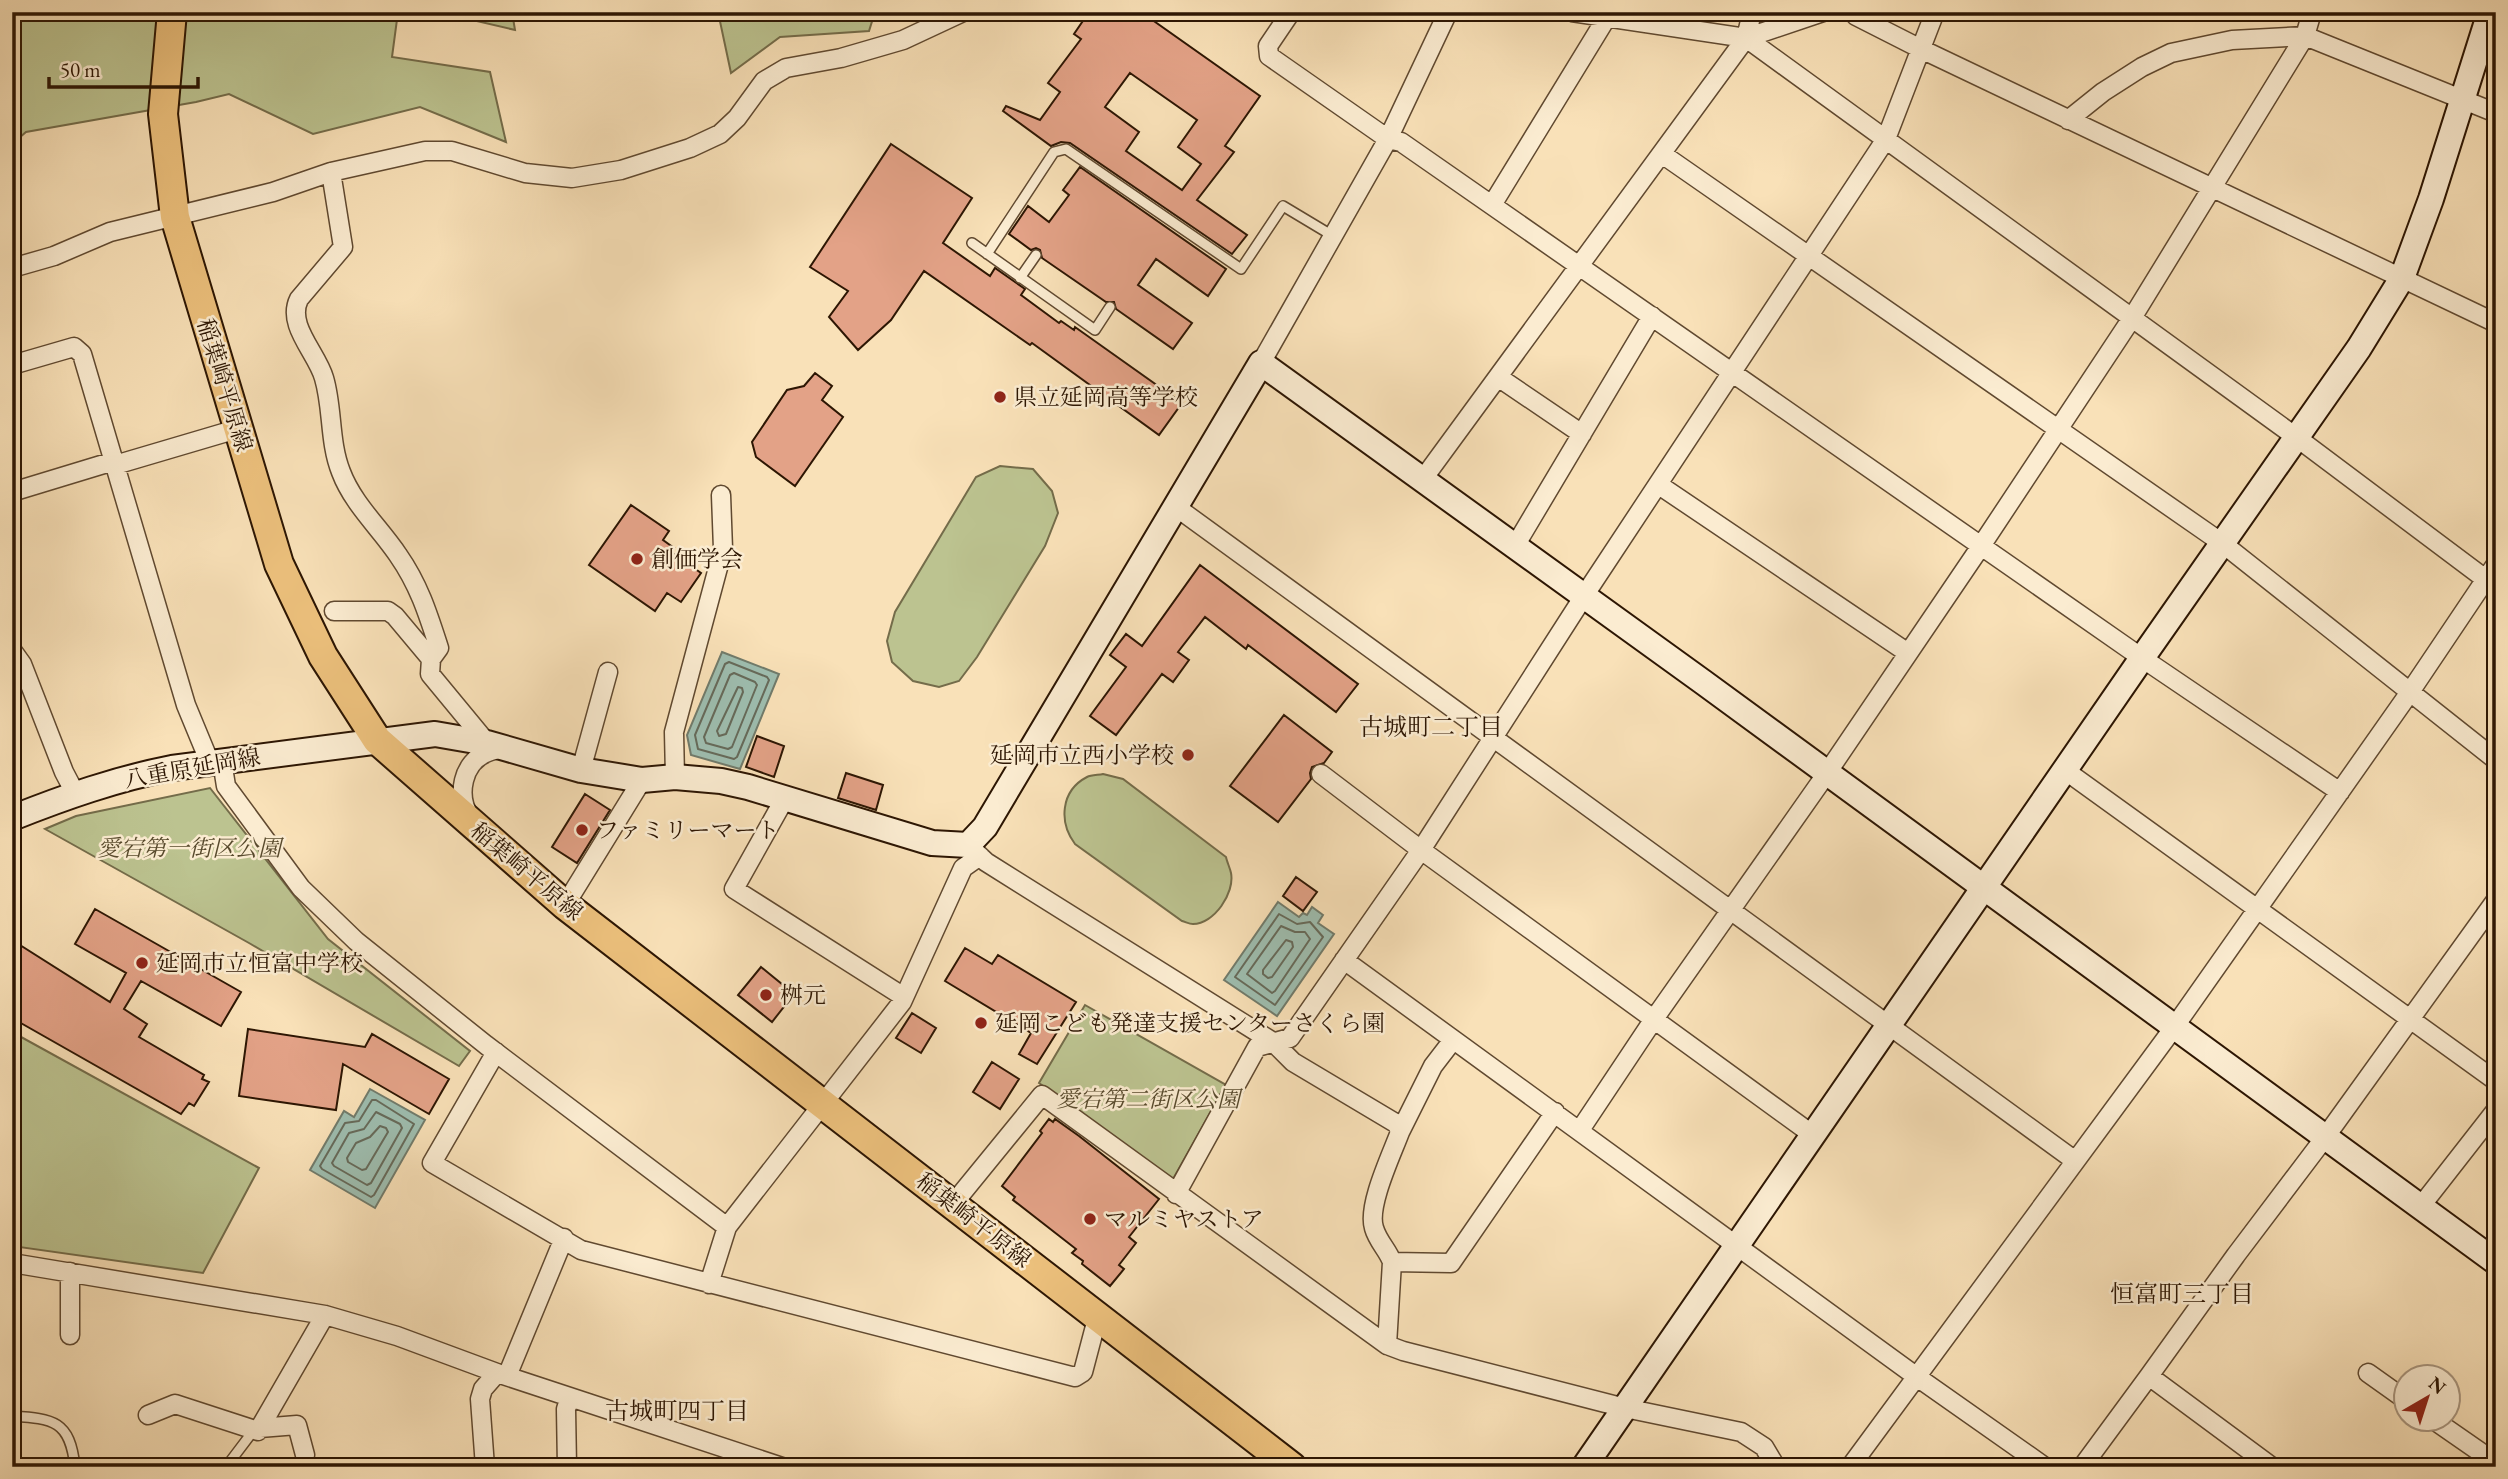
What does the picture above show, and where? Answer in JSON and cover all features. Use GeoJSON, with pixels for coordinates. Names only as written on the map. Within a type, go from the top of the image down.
{"type":"FeatureCollection","features":[{"type":"Feature","properties":{"kind":"main road","name":"稲葉崎平原線"},"geometry":{"type":"LineString","coordinates":[[172,12],[163,114],[175,217],[279,564],[323,656],[377,740],[565,905],[1292,1467]]}},
{"type":"Feature","properties":{"kind":"street"},"geometry":{"type":"LineString","coordinates":[[12,268],[54,256],[110,232],[272,192],[331,172],[425,151],[452,151],[526,173],[572,178],[621,170],[690,148],[720,134],[737,118],[764,81],[786,68],[841,58],[903,40],[963,12]]}},
{"type":"Feature","properties":{"kind":"street"},"geometry":{"type":"LineString","coordinates":[[1291,12],[1268,46],[1269,56],[1388,139],[1401,142],[2142,658],[2340,792]]}},
{"type":"Feature","properties":{"kind":"street"},"geometry":{"type":"LineString","coordinates":[[709,1284],[727,1227],[904,997],[963,867],[985,827],[1261,363],[1388,139],[1448,12]]}},
{"type":"Feature","properties":{"kind":"street"},"geometry":{"type":"LineString","coordinates":[[1572,12],[1746,38],[1823,12]]}},
{"type":"Feature","properties":{"kind":"street"},"geometry":{"type":"LineString","coordinates":[[1423,479],[1746,38],[1752,12]]}},
{"type":"Feature","properties":{"kind":"street"},"geometry":{"type":"LineString","coordinates":[[1853,12],[1921,49],[2496,323]]}},
{"type":"Feature","properties":{"kind":"street"},"geometry":{"type":"LineString","coordinates":[[1176,1194],[1257,1047],[1290,1038],[1421,850],[1584,596],[1734,373],[1886,139],[1935,12]]}},
{"type":"Feature","properties":{"kind":"street"},"geometry":{"type":"LineString","coordinates":[[1580,1130],[1654,1019],[1827,773],[2132,318],[2305,36],[2312,12]]}},
{"type":"Feature","properties":{"kind":"street"},"geometry":{"type":"LineString","coordinates":[[1584,1467],[2359,348],[2402,278],[2431,199],[2490,12]]}},
{"type":"Feature","properties":{"kind":"street"},"geometry":{"type":"LineString","coordinates":[[1492,205],[1607,18]]}},
{"type":"Feature","properties":{"kind":"street"},"geometry":{"type":"LineString","coordinates":[[2068,120],[2103,92],[2171,52],[2232,40],[2305,36],[2496,113]]}},
{"type":"Feature","properties":{"kind":"street"},"geometry":{"type":"LineString","coordinates":[[1746,38],[2492,577],[2175,1026],[1850,1467]]}},
{"type":"Feature","properties":{"kind":"street"},"geometry":{"type":"LineString","coordinates":[[1662,154],[2222,543],[2496,760]]}},
{"type":"Feature","properties":{"kind":"street"},"geometry":{"type":"LineString","coordinates":[[331,172],[342,247],[299,299],[295,307],[298,325],[324,377],[333,446],[341,472],[353,496],[398,555],[420,591],[439,648],[431,659],[430,674],[496,746],[474,761],[464,779],[461,796],[463,806],[481,832]]}},
{"type":"Feature","properties":{"kind":"street"},"geometry":{"type":"LineString","coordinates":[[1515,546],[1652,316]]}},
{"type":"Feature","properties":{"kind":"street"},"geometry":{"type":"LineString","coordinates":[[12,365],[74,347],[82,354],[186,705],[226,786],[301,888],[356,941],[496,1052],[727,1227]]}},
{"type":"Feature","properties":{"kind":"street"},"geometry":{"type":"LineString","coordinates":[[1261,363],[2496,1262]]}},
{"type":"Feature","properties":{"kind":"street"},"geometry":{"type":"LineString","coordinates":[[1498,377],[1582,434]]}},
{"type":"Feature","properties":{"kind":"street"},"geometry":{"type":"LineString","coordinates":[[12,492],[237,429]]}},
{"type":"Feature","properties":{"kind":"street"},"geometry":{"type":"LineString","coordinates":[[1659,485],[1908,653]]}},
{"type":"Feature","properties":{"kind":"street"},"geometry":{"type":"LineString","coordinates":[[675,777],[674,733],[723,549],[720,495]]}},
{"type":"Feature","properties":{"kind":"street"},"geometry":{"type":"LineString","coordinates":[[1176,507],[2074,1160]]}},
{"type":"Feature","properties":{"kind":"street"},"geometry":{"type":"LineString","coordinates":[[334,611],[388,611],[431,659]]}},
{"type":"Feature","properties":{"kind":"street"},"geometry":{"type":"LineString","coordinates":[[12,650],[22,664],[64,772],[75,793]]}},
{"type":"Feature","properties":{"kind":"street"},"geometry":{"type":"LineString","coordinates":[[581,770],[608,671]]}},
{"type":"Feature","properties":{"kind":"street","name":"八重原延岡線"},"geometry":{"type":"LineString","coordinates":[[12,818],[75,793],[134,775],[435,734],[496,746],[581,770],[642,780],[675,777],[721,781],[932,843],[974,850]]}},
{"type":"Feature","properties":{"kind":"street"},"geometry":{"type":"LineString","coordinates":[[2066,771],[2496,1081]]}},
{"type":"Feature","properties":{"kind":"street"},"geometry":{"type":"LineString","coordinates":[[1321,774],[1421,850],[1813,1135]]}},
{"type":"Feature","properties":{"kind":"street"},"geometry":{"type":"LineString","coordinates":[[565,905],[642,780]]}},
{"type":"Feature","properties":{"kind":"street"},"geometry":{"type":"LineString","coordinates":[[785,798],[734,889],[904,997]]}},
{"type":"Feature","properties":{"kind":"street"},"geometry":{"type":"LineString","coordinates":[[974,850],[1273,1042],[1293,1062],[1397,1124],[1400,1132]]}},
{"type":"Feature","properties":{"kind":"street"},"geometry":{"type":"LineString","coordinates":[[2081,1467],[2150,1377],[2496,900]]}},
{"type":"Feature","properties":{"kind":"street"},"geometry":{"type":"LineString","coordinates":[[1344,960],[2045,1467]]}},
{"type":"Feature","properties":{"kind":"street"},"geometry":{"type":"LineString","coordinates":[[1387,1345],[1392,1262],[1378,1241],[1372,1225],[1373,1208],[1400,1132],[1433,1066],[1453,1040]]}},
{"type":"Feature","properties":{"kind":"street"},"geometry":{"type":"LineString","coordinates":[[496,1052],[432,1163],[581,1250],[1075,1377],[1083,1372],[1098,1315]]}},
{"type":"Feature","properties":{"kind":"street"},"geometry":{"type":"LineString","coordinates":[[953,1204],[1042,1095],[1387,1345],[1625,1408],[1741,1432],[1763,1447],[1776,1467]]}},
{"type":"Feature","properties":{"kind":"street"},"geometry":{"type":"LineString","coordinates":[[2421,1206],[2496,1110]]}},
{"type":"Feature","properties":{"kind":"street"},"geometry":{"type":"LineString","coordinates":[[1392,1262],[1451,1263],[1555,1112]]}},
{"type":"Feature","properties":{"kind":"street"},"geometry":{"type":"LineString","coordinates":[[485,1467],[480,1399],[483,1389],[502,1375],[564,1238]]}},
{"type":"Feature","properties":{"kind":"street"},"geometry":{"type":"LineString","coordinates":[[12,1263],[325,1315],[397,1336],[502,1375],[782,1467]]}},
{"type":"Feature","properties":{"kind":"street"},"geometry":{"type":"LineString","coordinates":[[70,1272],[70,1335]]}},
{"type":"Feature","properties":{"kind":"street"},"geometry":{"type":"LineString","coordinates":[[257,1429],[325,1315]]}},
{"type":"Feature","properties":{"kind":"street"},"geometry":{"type":"LineString","coordinates":[[2368,1373],[2392,1390]]}},
{"type":"Feature","properties":{"kind":"street"},"geometry":{"type":"LineString","coordinates":[[2150,1377],[2272,1467]]}},
{"type":"Feature","properties":{"kind":"street"},"geometry":{"type":"LineString","coordinates":[[567,1467],[566,1409],[570,1396]]}},
{"type":"Feature","properties":{"kind":"street"},"geometry":{"type":"LineString","coordinates":[[148,1415],[175,1404],[257,1429],[297,1425],[305,1455]]}},
{"type":"Feature","properties":{"kind":"street"},"geometry":{"type":"LineString","coordinates":[[2455,1434],[2496,1463]]}},
{"type":"Feature","properties":{"kind":"lane"},"geometry":{"type":"LineString","coordinates":[[987,254],[1054,152],[1066,149],[1241,269],[1283,206],[1333,236]]}},
{"type":"Feature","properties":{"kind":"lane"},"geometry":{"type":"LineString","coordinates":[[972,243],[1095,330],[1110,307]]}},
{"type":"Feature","properties":{"kind":"lane"},"geometry":{"type":"LineString","coordinates":[[1020,278],[1036,256]]}},
{"type":"Feature","properties":{"kind":"lane"},"geometry":{"type":"LineString","coordinates":[[12,1416],[45,1418],[57,1423],[70,1442],[75,1467]]}},
{"type":"Feature","properties":{"kind":"lane"},"geometry":{"type":"LineString","coordinates":[[226,1467],[257,1429]]}},
{"type":"Feature","properties":{"kind":"green space"},"geometry":{"type":"Polygon","coordinates":[[[12,12],[398,12],[392,57],[490,72],[506,142],[420,107],[313,134],[229,94],[26,132],[12,144],[12,12]]]}},
{"type":"Feature","properties":{"kind":"green space"},"geometry":{"type":"Polygon","coordinates":[[[438,12],[512,12],[515,30],[438,12]]]}},
{"type":"Feature","properties":{"kind":"green space"},"geometry":{"type":"Polygon","coordinates":[[[718,12],[875,12],[869,31],[780,37],[731,73],[718,12]]]}},
{"type":"Feature","properties":{"kind":"green space"},"geometry":{"type":"Polygon","coordinates":[[[1000,466],[1033,469],[1052,491],[1058,513],[1045,546],[977,657],[959,681],[939,687],[913,681],[892,662],[887,641],[895,612],[976,477],[1000,466]]]}},
{"type":"Feature","properties":{"kind":"green space"},"geometry":{"type":"Polygon","coordinates":[[[1103,774],[1123,779],[1226,857],[1231,873],[1230,889],[1221,906],[1208,919],[1193,924],[1182,921],[1075,844],[1066,827],[1067,799],[1078,783],[1089,776],[1103,774]]]}},
{"type":"Feature","properties":{"kind":"green space","name":"愛宕第一街区公園"},"geometry":{"type":"Polygon","coordinates":[[[210,788],[328,939],[470,1051],[459,1066],[249,943],[45,829],[76,816],[210,788]]]}},
{"type":"Feature","properties":{"kind":"green space","name":"愛宕第二街区公園"},"geometry":{"type":"Polygon","coordinates":[[[1085,1005],[1226,1085],[1173,1179],[1039,1083],[1085,1005]]]}},
{"type":"Feature","properties":{"kind":"green space"},"geometry":{"type":"Polygon","coordinates":[[[12,1032],[259,1168],[203,1273],[12,1246],[12,1032]]]}},
{"type":"Feature","properties":{"kind":"water"},"geometry":{"type":"Polygon","coordinates":[[[722,652],[779,674],[740,769],[691,755],[687,735],[722,652]]]}},
{"type":"Feature","properties":{"kind":"water"},"geometry":{"type":"Polygon","coordinates":[[[1278,902],[1299,917],[1303,913],[1307,915],[1312,907],[1323,915],[1318,923],[1334,934],[1277,1016],[1224,980],[1278,902]]]}},
{"type":"Feature","properties":{"kind":"water"},"geometry":{"type":"Polygon","coordinates":[[[370,1089],[425,1120],[375,1208],[310,1170],[344,1111],[354,1117],[370,1089]]]}},
{"type":"Feature","properties":{"kind":"building"},"geometry":{"type":"Polygon","coordinates":[[[1089,12],[1141,12],[1260,96],[1225,146],[1234,152],[1197,200],[1247,235],[1232,254],[1070,143],[1061,142],[1051,146],[1003,111],[1006,106],[1040,120],[1060,92],[1048,83],[1081,39],[1074,34],[1089,12]],[[1130,73],[1105,107],[1139,132],[1126,151],[1182,190],[1201,164],[1178,147],[1197,120],[1130,73]]]}},
{"type":"Feature","properties":{"kind":"building"},"geometry":{"type":"Polygon","coordinates":[[[891,144],[972,198],[943,243],[990,276],[995,268],[1025,289],[1021,295],[1059,323],[1061,321],[1074,330],[1075,327],[1182,403],[1159,435],[1032,343],[1030,345],[924,271],[891,320],[858,350],[829,317],[848,291],[810,267],[891,144]]]}},
{"type":"Feature","properties":{"kind":"building"},"geometry":{"type":"Polygon","coordinates":[[[1080,167],[1226,269],[1208,296],[1156,259],[1138,285],[1192,323],[1173,349],[1116,309],[1114,302],[1106,302],[1042,258],[1040,250],[1031,250],[1009,234],[1028,206],[1049,222],[1069,195],[1063,190],[1080,167]]]}},
{"type":"Feature","properties":{"kind":"building"},"geometry":{"type":"Polygon","coordinates":[[[815,373],[832,386],[822,400],[843,417],[795,486],[756,457],[752,442],[787,390],[804,386],[815,373]]]}},
{"type":"Feature","properties":{"kind":"building","name":"創価学会"},"geometry":{"type":"Polygon","coordinates":[[[631,505],[669,531],[663,540],[674,548],[671,552],[701,573],[681,602],[667,593],[655,611],[589,565],[631,505]]]}},
{"type":"Feature","properties":{"kind":"building"},"geometry":{"type":"Polygon","coordinates":[[[1200,565],[1358,684],[1336,712],[1248,645],[1246,649],[1205,617],[1178,652],[1189,660],[1173,682],[1162,674],[1116,735],[1090,716],[1126,667],[1110,655],[1126,634],[1142,646],[1200,565]]]}},
{"type":"Feature","properties":{"kind":"building"},"geometry":{"type":"Polygon","coordinates":[[[1284,715],[1332,752],[1324,763],[1312,767],[1311,779],[1278,822],[1230,786],[1284,715]]]}},
{"type":"Feature","properties":{"kind":"building"},"geometry":{"type":"Polygon","coordinates":[[[757,736],[784,746],[774,777],[746,767],[757,736]]]}},
{"type":"Feature","properties":{"kind":"building"},"geometry":{"type":"Polygon","coordinates":[[[846,773],[883,785],[876,810],[838,798],[846,773]]]}},
{"type":"Feature","properties":{"kind":"building","name":"ファミリーマート"},"geometry":{"type":"Polygon","coordinates":[[[585,794],[610,810],[577,863],[552,847],[585,794]]]}},
{"type":"Feature","properties":{"kind":"building"},"geometry":{"type":"Polygon","coordinates":[[[1296,877],[1317,892],[1303,911],[1283,896],[1296,877]]]}},
{"type":"Feature","properties":{"kind":"building"},"geometry":{"type":"Polygon","coordinates":[[[95,909],[241,992],[221,1026],[141,981],[124,1009],[147,1024],[139,1037],[204,1075],[202,1079],[209,1082],[194,1106],[189,1103],[181,1114],[12,1018],[12,940],[110,1002],[126,973],[75,944],[95,909]]]}},
{"type":"Feature","properties":{"kind":"building","name":"延岡こども発達支援センターさくら園"},"geometry":{"type":"Polygon","coordinates":[[[965,948],[992,964],[998,955],[1076,1002],[1037,1064],[1019,1054],[1031,1033],[945,981],[965,948]]]}},
{"type":"Feature","properties":{"kind":"building","name":"桝元"},"geometry":{"type":"Polygon","coordinates":[[[761,967],[794,994],[772,1022],[738,995],[761,967]]]}},
{"type":"Feature","properties":{"kind":"building","name":"延岡こども発達支援センターさくら園"},"geometry":{"type":"Polygon","coordinates":[[[912,1013],[936,1028],[921,1053],[896,1038],[912,1013]]]}},
{"type":"Feature","properties":{"kind":"building"},"geometry":{"type":"Polygon","coordinates":[[[248,1029],[365,1047],[372,1034],[449,1079],[429,1114],[343,1064],[336,1110],[239,1096],[248,1029]]]}},
{"type":"Feature","properties":{"kind":"building","name":"延岡こども発達支援センターさくら園"},"geometry":{"type":"Polygon","coordinates":[[[992,1062],[1019,1079],[1000,1109],[973,1092],[992,1062]]]}},
{"type":"Feature","properties":{"kind":"building","name":"マルミヤストア"},"geometry":{"type":"Polygon","coordinates":[[[1049,1119],[1053,1122],[1055,1119],[1079,1136],[1159,1199],[1129,1237],[1136,1243],[1119,1265],[1124,1269],[1110,1286],[1082,1264],[1083,1261],[1072,1253],[1076,1249],[1013,1200],[1015,1197],[1002,1186],[1042,1133],[1040,1131],[1049,1119]]]}},
{"type":"Feature","properties":{"kind":"place","name":"県立延岡高等学校"},"geometry":{"type":"Point","coordinates":[1000,397]}},
{"type":"Feature","properties":{"kind":"place","name":"創価学会"},"geometry":{"type":"Point","coordinates":[637,559]}},
{"type":"Feature","properties":{"kind":"place","name":"延岡市立西小学校"},"geometry":{"type":"Point","coordinates":[1188,755]}},
{"type":"Feature","properties":{"kind":"place","name":"ファミリーマート"},"geometry":{"type":"Point","coordinates":[582,830]}},
{"type":"Feature","properties":{"kind":"place","name":"延岡市立恒富中学校"},"geometry":{"type":"Point","coordinates":[142,963]}},
{"type":"Feature","properties":{"kind":"place","name":"桝元"},"geometry":{"type":"Point","coordinates":[766,995]}},
{"type":"Feature","properties":{"kind":"place","name":"延岡こども発達支援センターさくら園"},"geometry":{"type":"Point","coordinates":[981,1023]}},
{"type":"Feature","properties":{"kind":"place","name":"マルミヤストア"},"geometry":{"type":"Point","coordinates":[1090,1219]}},
{"type":"Feature","properties":{"kind":"district","name":"古城町二丁目"},"geometry":{"type":"Point","coordinates":[1431,726]}},
{"type":"Feature","properties":{"kind":"district","name":"恒富町三丁目"},"geometry":{"type":"Point","coordinates":[2182,1293]}},
{"type":"Feature","properties":{"kind":"district","name":"古城町四丁目"},"geometry":{"type":"Point","coordinates":[677,1410]}}]}
